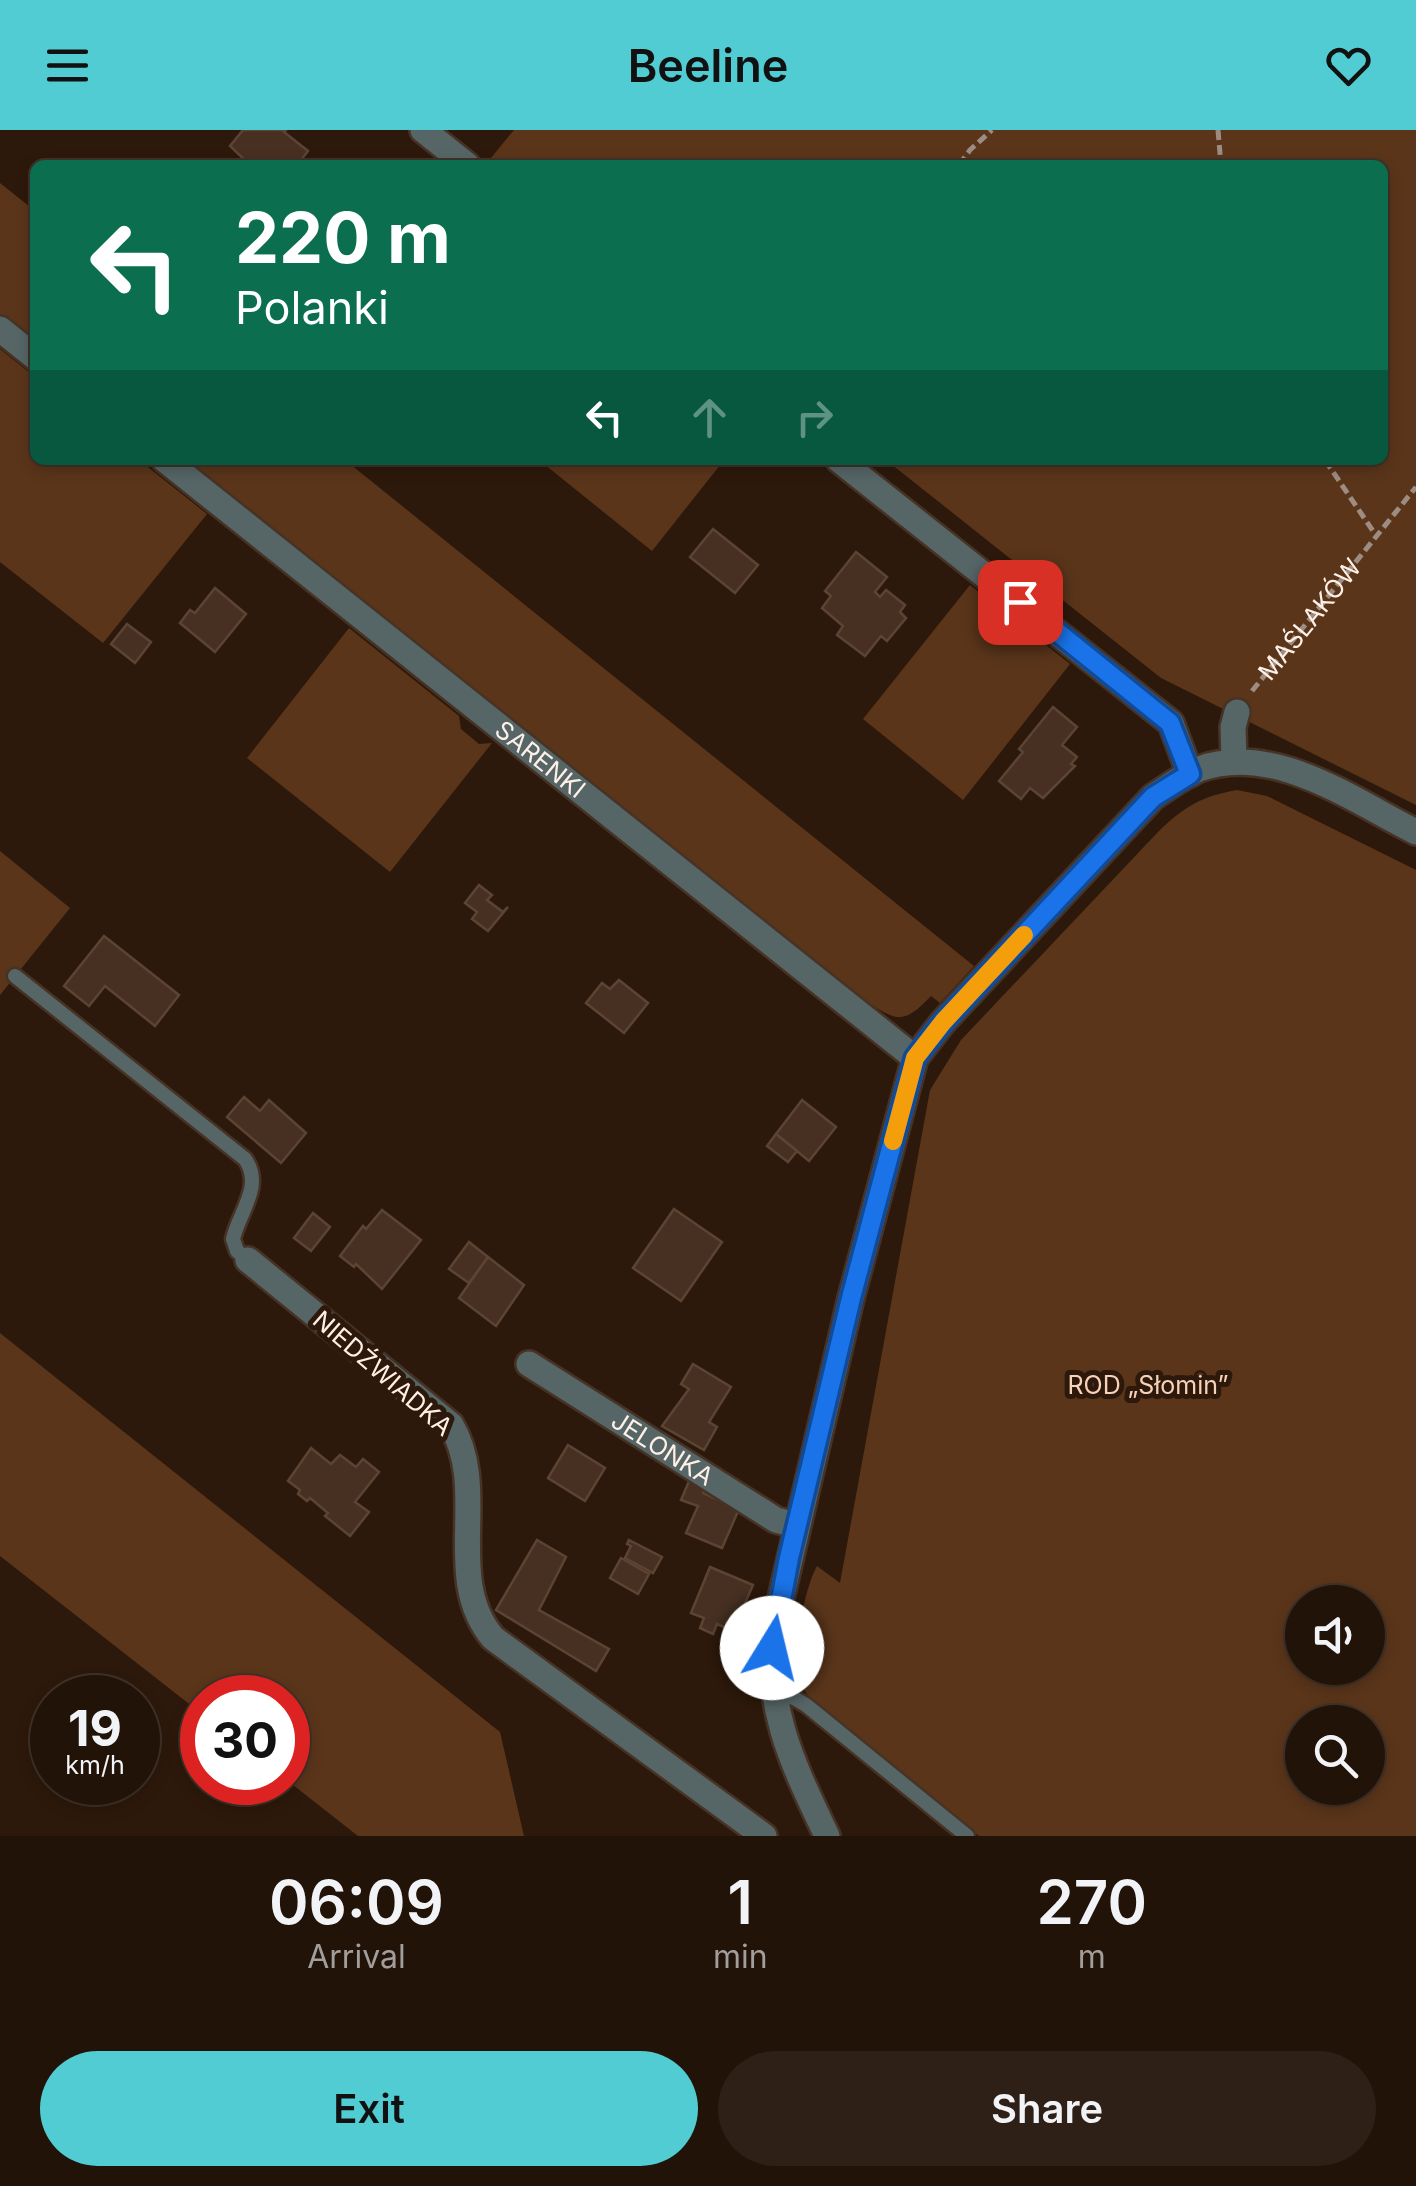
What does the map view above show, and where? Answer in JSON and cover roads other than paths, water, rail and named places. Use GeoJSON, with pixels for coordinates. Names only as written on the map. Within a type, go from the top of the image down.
{"type":"FeatureCollection","features":[{"type":"Feature","properties":{"kind":"street"},"geometry":{"type":"LineString","coordinates":[[423,130],[461,160]]}},
{"type":"Feature","properties":{"kind":"street"},"geometry":{"type":"LineString","coordinates":[[0,329],[30,353]]}},
{"type":"Feature","properties":{"kind":"street","name":"SARENKI"},"geometry":{"type":"LineString","coordinates":[[170,465],[915,1058]]}},
{"type":"Feature","properties":{"kind":"street"},"geometry":{"type":"LineString","coordinates":[[845,465],[1170,723],[1190,774]]}},
{"type":"Feature","properties":{"kind":"street"},"geometry":{"type":"LineString","coordinates":[[1234,762],[1232,726],[1237,712]]}},
{"type":"Feature","properties":{"kind":"street"},"geometry":{"type":"LineString","coordinates":[[826,1836],[781,1734],[772,1666],[774,1628],[851,1298],[915,1058],[943,1022],[1153,797],[1190,774],[1234,762],[1279,767],[1416,832]]}},
{"type":"Feature","properties":{"kind":"street","name":"NIEDŹWIADKA"},"geometry":{"type":"LineString","coordinates":[[248,1260],[451,1425],[467,1462],[469,1581],[482,1625],[493,1638],[764,1836]]}},
{"type":"Feature","properties":{"kind":"street","name":"JELONKA"},"geometry":{"type":"LineString","coordinates":[[529,1364],[776,1520],[796,1526]]}},
{"type":"Feature","properties":{"kind":"lane","name":"NIEDŹWIADKA"},"geometry":{"type":"LineString","coordinates":[[16,976],[245,1160],[252,1171],[253,1186],[233,1239],[237,1251],[248,1260]]}},
{"type":"Feature","properties":{"kind":"lane"},"geometry":{"type":"LineString","coordinates":[[775,1694],[806,1705],[967,1836]]}},
{"type":"Feature","properties":{"kind":"park label","name":"ROD „Słomin”"},"geometry":{"type":"Point","coordinates":[1148,1385]}}]}
